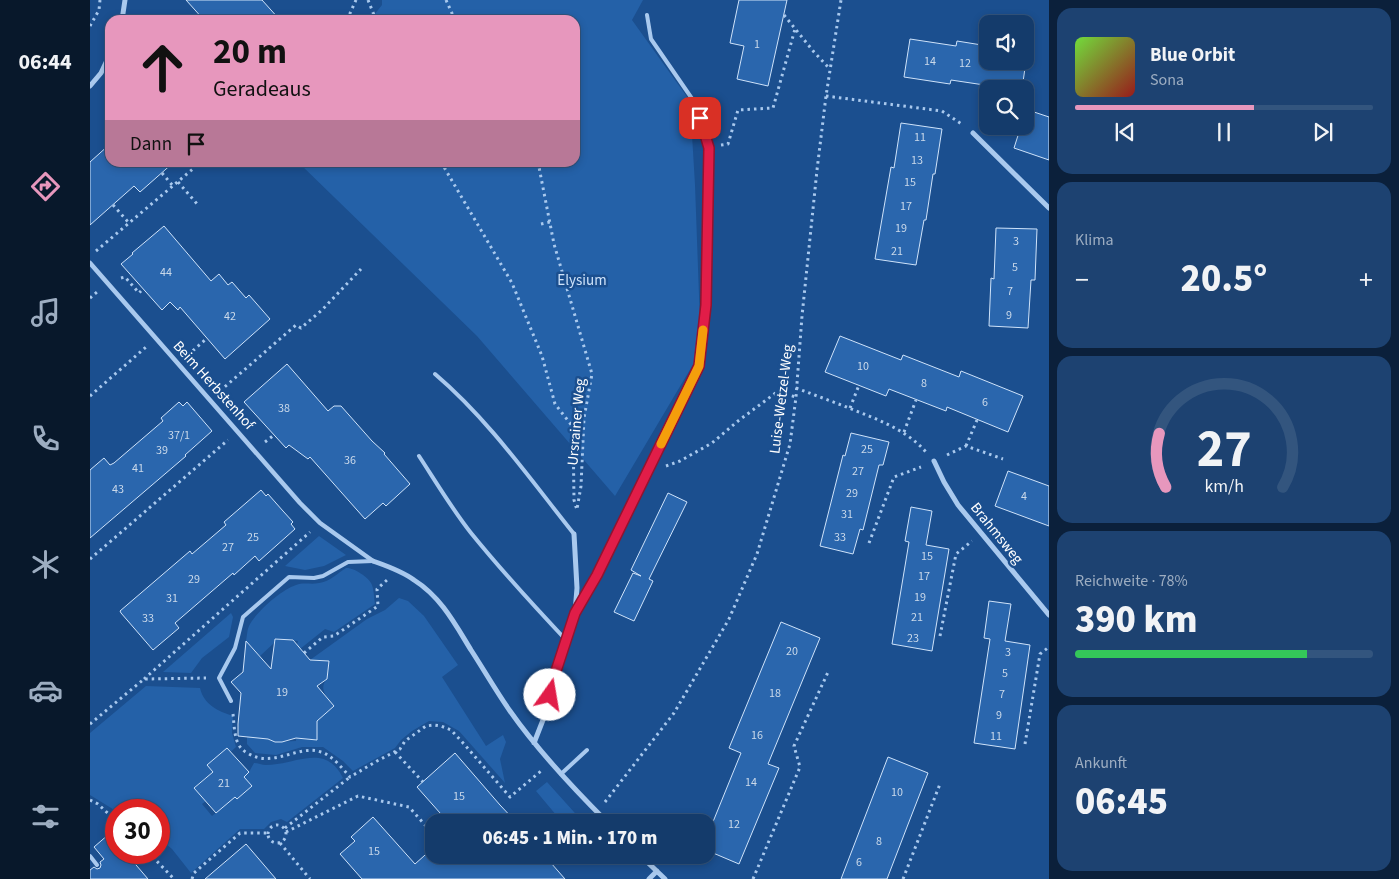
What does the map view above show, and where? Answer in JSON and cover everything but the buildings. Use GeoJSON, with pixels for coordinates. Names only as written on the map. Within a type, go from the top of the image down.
{"type":"FeatureCollection","features":[{"type":"Feature","properties":{"kind":"street"},"geometry":{"type":"LineString","coordinates":[[123,15],[125,0]]}},
{"type":"Feature","properties":{"kind":"street"},"geometry":{"type":"LineString","coordinates":[[90,86],[101,73],[105,65]]}},
{"type":"Feature","properties":{"kind":"street"},"geometry":{"type":"LineString","coordinates":[[973,133],[1049,208]]}},
{"type":"Feature","properties":{"kind":"street","name":"Beim Herbstenhof"},"geometry":{"type":"LineString","coordinates":[[90,262],[280,481],[320,523],[373,561],[397,570],[414,580],[434,596],[452,618],[510,711],[534,743],[596,812]]}},
{"type":"Feature","properties":{"kind":"street","name":"Brahmsweg"},"geometry":{"type":"LineString","coordinates":[[934,462],[958,505],[1049,615]]}},
{"type":"Feature","properties":{"kind":"street"},"geometry":{"type":"LineString","coordinates":[[534,743],[543,720],[556,671],[575,613],[577,588],[574,534]]}},
{"type":"Feature","properties":{"kind":"street"},"geometry":{"type":"LineString","coordinates":[[650,864],[665,879]]}},
{"type":"Feature","properties":{"kind":"street"},"geometry":{"type":"LineString","coordinates":[[649,879],[657,871]]}},
{"type":"Feature","properties":{"kind":"lane"},"geometry":{"type":"LineString","coordinates":[[575,613],[597,575],[699,366],[706,305],[709,148],[695,102],[651,38],[647,15]]}},
{"type":"Feature","properties":{"kind":"lane"},"geometry":{"type":"LineString","coordinates":[[435,374],[451,387],[486,423],[574,534]]}},
{"type":"Feature","properties":{"kind":"lane"},"geometry":{"type":"LineString","coordinates":[[419,456],[452,508],[471,533],[566,640]]}},
{"type":"Feature","properties":{"kind":"lane","name":"Beim Herbstenhof"},"geometry":{"type":"LineString","coordinates":[[219,678],[235,648],[243,617],[289,577],[314,578],[323,576],[348,562],[373,561]]}},
{"type":"Feature","properties":{"kind":"lane"},"geometry":{"type":"LineString","coordinates":[[219,678],[231,701]]}},
{"type":"Feature","properties":{"kind":"lane"},"geometry":{"type":"LineString","coordinates":[[561,774],[587,750]]}},
{"type":"Feature","properties":{"kind":"lane"},"geometry":{"type":"LineString","coordinates":[[90,856],[97,864]]}},
{"type":"Feature","properties":{"kind":"path"},"geometry":{"type":"LineString","coordinates":[[90,26],[99,10],[100,0]]}},
{"type":"Feature","properties":{"kind":"path"},"geometry":{"type":"LineString","coordinates":[[348,15],[356,0]]}},
{"type":"Feature","properties":{"kind":"path"},"geometry":{"type":"LineString","coordinates":[[368,0],[374,15]]}},
{"type":"Feature","properties":{"kind":"path"},"geometry":{"type":"LineString","coordinates":[[446,0],[453,15]]}},
{"type":"Feature","properties":{"kind":"path","name":"Luise-Wetzel-Weg"},"geometry":{"type":"LineString","coordinates":[[596,812],[674,713],[729,619],[757,554],[790,444],[796,397],[809,242],[826,96],[841,0]]}},
{"type":"Feature","properties":{"kind":"path"},"geometry":{"type":"LineString","coordinates":[[784,15],[814,52],[830,68]]}},
{"type":"Feature","properties":{"kind":"path"},"geometry":{"type":"LineString","coordinates":[[709,148],[728,144],[738,110],[773,108],[795,29]]}},
{"type":"Feature","properties":{"kind":"path"},"geometry":{"type":"LineString","coordinates":[[826,96],[942,111],[959,121],[973,133]]}},
{"type":"Feature","properties":{"kind":"path"},"geometry":{"type":"LineString","coordinates":[[90,256],[195,167]]}},
{"type":"Feature","properties":{"kind":"path","name":"Ursrainer Weg"},"geometry":{"type":"LineString","coordinates":[[444,167],[512,283],[542,356],[555,404],[573,427],[574,500],[577,510],[581,486],[584,418],[592,374],[548,222],[539,167]]}},
{"type":"Feature","properties":{"kind":"path"},"geometry":{"type":"LineString","coordinates":[[162,173],[173,186]]}},
{"type":"Feature","properties":{"kind":"path"},"geometry":{"type":"LineString","coordinates":[[178,182],[198,205]]}},
{"type":"Feature","properties":{"kind":"path"},"geometry":{"type":"LineString","coordinates":[[113,205],[129,223]]}},
{"type":"Feature","properties":{"kind":"path"},"geometry":{"type":"LineString","coordinates":[[541,224],[548,222]]}},
{"type":"Feature","properties":{"kind":"path"},"geometry":{"type":"LineString","coordinates":[[210,400],[296,325],[301,328],[322,310],[361,269]]}},
{"type":"Feature","properties":{"kind":"path"},"geometry":{"type":"LineString","coordinates":[[90,396],[156,339]]}},
{"type":"Feature","properties":{"kind":"path"},"geometry":{"type":"LineString","coordinates":[[178,364],[204,340]]}},
{"type":"Feature","properties":{"kind":"path"},"geometry":{"type":"LineString","coordinates":[[850,408],[859,385]]}},
{"type":"Feature","properties":{"kind":"path"},"geometry":{"type":"LineString","coordinates":[[796,388],[850,408],[904,432],[934,462]]}},
{"type":"Feature","properties":{"kind":"path"},"geometry":{"type":"LineString","coordinates":[[648,471],[680,461],[712,443],[776,392],[796,397]]}},
{"type":"Feature","properties":{"kind":"path"},"geometry":{"type":"LineString","coordinates":[[904,432],[916,400]]}},
{"type":"Feature","properties":{"kind":"path"},"geometry":{"type":"LineString","coordinates":[[869,543],[894,477],[934,462],[966,446],[977,420]]}},
{"type":"Feature","properties":{"kind":"path"},"geometry":{"type":"LineString","coordinates":[[90,559],[238,431]]}},
{"type":"Feature","properties":{"kind":"path"},"geometry":{"type":"LineString","coordinates":[[268,440],[274,435]]}},
{"type":"Feature","properties":{"kind":"path"},"geometry":{"type":"LineString","coordinates":[[966,446],[1003,459]]}},
{"type":"Feature","properties":{"kind":"path"},"geometry":{"type":"LineString","coordinates":[[90,724],[206,625],[320,523]]}},
{"type":"Feature","properties":{"kind":"path"},"geometry":{"type":"LineString","coordinates":[[940,636],[956,554],[981,534]]}},
{"type":"Feature","properties":{"kind":"path"},"geometry":{"type":"LineString","coordinates":[[304,653],[323,637],[334,636],[378,606],[377,589],[397,570]]}},
{"type":"Feature","properties":{"kind":"path"},"geometry":{"type":"LineString","coordinates":[[1025,744],[1040,654],[1049,647]]}},
{"type":"Feature","properties":{"kind":"path"},"geometry":{"type":"LineString","coordinates":[[753,879],[800,767],[794,746],[829,670]]}},
{"type":"Feature","properties":{"kind":"path"},"geometry":{"type":"LineString","coordinates":[[144,679],[219,678]]}},
{"type":"Feature","properties":{"kind":"path"},"geometry":{"type":"LineString","coordinates":[[231,701],[237,743],[252,756],[265,759],[312,751],[321,752],[330,757],[350,777]]}},
{"type":"Feature","properties":{"kind":"path"},"geometry":{"type":"LineString","coordinates":[[285,830],[350,777],[400,749],[405,741],[426,726],[441,726],[451,730],[510,796],[538,774]]}},
{"type":"Feature","properties":{"kind":"path"},"geometry":{"type":"LineString","coordinates":[[394,752],[423,782]]}},
{"type":"Feature","properties":{"kind":"path"},"geometry":{"type":"LineString","coordinates":[[903,879],[940,784]]}},
{"type":"Feature","properties":{"kind":"path"},"geometry":{"type":"LineString","coordinates":[[285,830],[358,796],[409,807],[425,825]]}},
{"type":"Feature","properties":{"kind":"path"},"geometry":{"type":"LineString","coordinates":[[90,800],[105,811]]}},
{"type":"Feature","properties":{"kind":"path"},"geometry":{"type":"LineString","coordinates":[[278,824],[285,830],[287,835],[283,842],[276,844],[269,840],[267,833],[271,826],[278,824]]}},
{"type":"Feature","properties":{"kind":"path"},"geometry":{"type":"LineString","coordinates":[[192,879],[194,872],[240,833],[267,833]]}},
{"type":"Feature","properties":{"kind":"path"},"geometry":{"type":"LineString","coordinates":[[280,843],[310,879]]}},
{"type":"Feature","properties":{"kind":"path"},"geometry":{"type":"LineString","coordinates":[[160,864],[174,879]]}},
{"type":"Feature","properties":{"kind":"green space","name":"Elysium"},"geometry":{"type":"Polygon","coordinates":[[[382,0],[643,0],[632,20],[690,101],[701,351],[615,496],[477,336],[303,167],[580,167],[580,15],[374,15],[382,5],[382,0]]]}},
{"type":"Feature","properties":{"kind":"green space"},"geometry":{"type":"Polygon","coordinates":[[[319,536],[346,555],[324,566],[305,570],[285,566],[319,536]]]}},
{"type":"Feature","properties":{"kind":"green space"},"geometry":{"type":"Polygon","coordinates":[[[346,568],[364,575],[371,583],[375,604],[334,632],[325,629],[300,649],[297,645],[298,641],[275,639],[274,643],[260,656],[246,641],[248,628],[252,620],[276,596],[296,585],[316,584],[326,581],[346,568]]]}},
{"type":"Feature","properties":{"kind":"green space"},"geometry":{"type":"Polygon","coordinates":[[[399,598],[408,601],[424,616],[458,665],[442,677],[486,746],[503,735],[506,742],[500,759],[505,783],[459,731],[443,722],[429,721],[412,731],[395,748],[353,771],[343,761],[323,747],[302,747],[276,755],[255,753],[247,744],[247,734],[275,742],[296,741],[296,738],[334,706],[323,690],[327,679],[329,662],[310,660],[367,619],[385,610],[399,598]]]}},
{"type":"Feature","properties":{"kind":"green space"},"geometry":{"type":"Polygon","coordinates":[[[231,613],[233,617],[229,637],[202,658],[191,673],[163,672],[231,613]]]}},
{"type":"Feature","properties":{"kind":"green space"},"geometry":{"type":"Polygon","coordinates":[[[146,686],[200,688],[208,703],[233,716],[232,733],[236,747],[223,759],[215,774],[205,778],[195,787],[206,801],[202,804],[212,816],[235,797],[237,799],[251,786],[244,777],[254,763],[266,765],[319,758],[328,761],[336,767],[343,778],[287,822],[281,819],[271,822],[264,829],[240,829],[191,873],[170,847],[170,799],[105,799],[105,804],[90,795],[90,733],[146,686]]]}},
{"type":"Feature","properties":{"kind":"green space"},"geometry":{"type":"Polygon","coordinates":[[[547,782],[576,814],[555,814],[536,791],[547,782]]]}},
{"type":"Feature","properties":{"kind":"slow traffic"},"geometry":{"type":"LineString","coordinates":[[661,444],[699,366],[703,330]]}},
{"type":"Feature","properties":{"kind":"route"},"geometry":{"type":"LineString","coordinates":[[550,695],[575,613],[597,575],[699,366],[706,305],[709,148],[700,118]]}}]}
